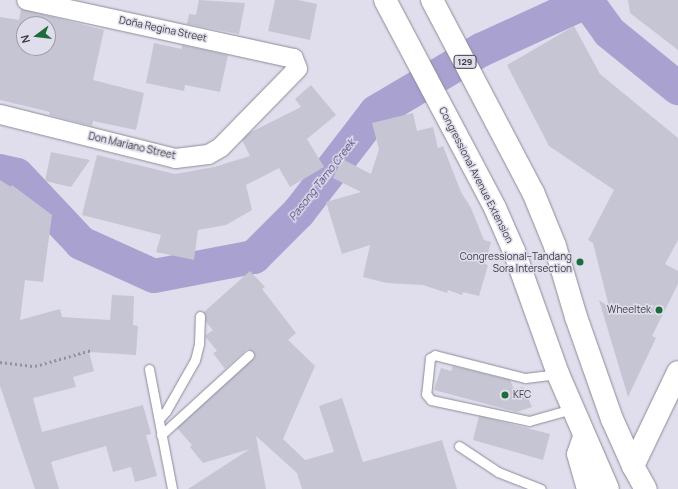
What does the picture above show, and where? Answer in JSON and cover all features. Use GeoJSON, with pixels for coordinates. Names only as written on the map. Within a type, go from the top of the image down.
{"type":"FeatureCollection","features":[{"type":"Feature","properties":{"kind":"main road","name":"Congressional Avenue Extension"},"geometry":{"type":"LineString","coordinates":[[385,0],[445,113],[514,251],[558,374],[584,437],[608,489]]}},
{"type":"Feature","properties":{"kind":"main road","name":"129"},"geometry":{"type":"LineString","coordinates":[[432,0],[533,192],[552,239],[604,397],[632,466],[646,489]]}},
{"type":"Feature","properties":{"kind":"main road"},"geometry":{"type":"LineString","coordinates":[[632,466],[678,372]]}},
{"type":"Feature","properties":{"kind":"main road"},"geometry":{"type":"LineString","coordinates":[[584,437],[578,454],[588,489]]}},
{"type":"Feature","properties":{"kind":"street","name":"Doña Regina Street"},"geometry":{"type":"LineString","coordinates":[[26,0],[294,58],[297,62]]}},
{"type":"Feature","properties":{"kind":"street","name":"Don Mariano Street"},"geometry":{"type":"LineString","coordinates":[[0,114],[174,158],[208,154],[220,147],[297,68],[297,62]]}},
{"type":"Feature","properties":{"kind":"lane"},"geometry":{"type":"LineString","coordinates":[[159,419],[166,411],[195,360],[199,344],[200,316]]}},
{"type":"Feature","properties":{"kind":"lane"},"geometry":{"type":"LineString","coordinates":[[558,374],[525,378],[435,355],[430,358],[426,394],[431,400],[529,421],[572,409]]}},
{"type":"Feature","properties":{"kind":"lane"},"geometry":{"type":"LineString","coordinates":[[161,434],[249,356]]}},
{"type":"Feature","properties":{"kind":"lane"},"geometry":{"type":"LineString","coordinates":[[149,369],[172,489]]}},
{"type":"Feature","properties":{"kind":"lane"},"geometry":{"type":"LineString","coordinates":[[459,446],[498,472],[541,489]]}},
{"type":"Feature","properties":{"kind":"path"},"geometry":{"type":"LineString","coordinates":[[0,362],[35,366],[92,350]]}},
{"type":"Feature","properties":{"kind":"building"},"geometry":{"type":"Polygon","coordinates":[[[199,0],[245,3],[239,34],[187,24],[189,14],[196,15],[199,0]]]}},
{"type":"Feature","properties":{"kind":"building"},"geometry":{"type":"Polygon","coordinates":[[[275,0],[298,0],[317,4],[310,40],[268,31],[275,0]]]}},
{"type":"Feature","properties":{"kind":"building"},"geometry":{"type":"Polygon","coordinates":[[[628,0],[678,0],[678,50],[630,13],[628,0]]]}},
{"type":"Feature","properties":{"kind":"building"},"geometry":{"type":"Polygon","coordinates":[[[21,9],[49,16],[20,16],[21,9]]]}},
{"type":"Feature","properties":{"kind":"building"},"geometry":{"type":"Polygon","coordinates":[[[0,17],[16,20],[16,56],[56,56],[56,18],[104,30],[93,80],[144,93],[136,130],[93,121],[92,126],[49,115],[50,112],[0,100],[0,17]]]}},
{"type":"Feature","properties":{"kind":"building"},"geometry":{"type":"Polygon","coordinates":[[[574,26],[600,74],[678,138],[678,240],[665,264],[678,271],[678,284],[652,336],[656,338],[628,397],[599,300],[609,307],[593,243],[588,240],[614,190],[549,146],[507,65],[574,26]]]}},
{"type":"Feature","properties":{"kind":"building"},"geometry":{"type":"Polygon","coordinates":[[[154,43],[182,49],[182,45],[228,55],[220,92],[185,85],[184,91],[146,83],[154,43]]]}},
{"type":"Feature","properties":{"kind":"building"},"geometry":{"type":"Polygon","coordinates":[[[311,85],[336,115],[307,139],[324,167],[290,187],[279,168],[246,185],[252,210],[226,225],[198,230],[194,260],[156,252],[161,235],[82,215],[97,155],[175,174],[214,167],[250,156],[242,140],[249,133],[301,107],[295,99],[311,85]]]}},
{"type":"Feature","properties":{"kind":"building"},"geometry":{"type":"Polygon","coordinates":[[[413,113],[417,131],[433,127],[438,148],[443,146],[461,192],[471,208],[484,240],[491,242],[485,264],[488,265],[479,296],[463,292],[462,295],[448,290],[447,293],[423,285],[387,283],[363,277],[370,245],[342,254],[326,202],[361,192],[333,178],[342,159],[371,174],[379,149],[372,123],[413,113]]]}},
{"type":"Feature","properties":{"kind":"building"},"geometry":{"type":"Polygon","coordinates":[[[51,152],[90,160],[71,187],[45,181],[51,152]]]}},
{"type":"Feature","properties":{"kind":"building"},"geometry":{"type":"Polygon","coordinates":[[[0,180],[11,187],[12,185],[52,215],[43,282],[25,280],[20,320],[60,309],[62,317],[110,320],[112,295],[134,296],[133,325],[138,326],[136,355],[89,352],[94,371],[73,377],[76,387],[33,398],[42,432],[143,405],[151,434],[146,435],[157,476],[135,482],[131,467],[113,472],[106,446],[51,462],[59,489],[35,489],[0,386],[0,180]]]}},
{"type":"Feature","properties":{"kind":"building"},"geometry":{"type":"Polygon","coordinates":[[[250,271],[265,287],[262,289],[296,333],[288,340],[315,366],[283,439],[305,460],[334,452],[319,406],[342,398],[363,462],[442,440],[457,489],[302,489],[297,473],[256,436],[266,489],[188,489],[250,449],[203,463],[190,447],[192,445],[177,428],[255,357],[253,351],[247,349],[225,369],[213,353],[217,351],[205,336],[213,330],[206,322],[204,312],[250,271]]]}},
{"type":"Feature","properties":{"kind":"building"},"geometry":{"type":"Polygon","coordinates":[[[453,366],[510,380],[514,389],[523,387],[532,407],[517,412],[434,390],[441,368],[451,371],[453,366]]]}},
{"type":"Feature","properties":{"kind":"building"},"geometry":{"type":"Polygon","coordinates":[[[479,416],[550,434],[543,460],[473,440],[479,416]]]}},
{"type":"Feature","properties":{"kind":"waterway"},"geometry":{"type":"LineString","coordinates":[[586,0],[609,32],[678,88]]}},
{"type":"Feature","properties":{"kind":"waterway","name":"Pasong Tamo Creek"},"geometry":{"type":"LineString","coordinates":[[0,171],[17,175],[81,243],[154,276],[254,257],[299,212],[376,112],[481,50],[586,2]]}},
{"type":"Feature","properties":{"kind":"place","name":"Congressional–Tandang Sora Intersection"},"geometry":{"type":"Point","coordinates":[580,262]}},
{"type":"Feature","properties":{"kind":"place","name":"Wheeltek"},"geometry":{"type":"Point","coordinates":[659,310]}},
{"type":"Feature","properties":{"kind":"place","name":"KFC"},"geometry":{"type":"Point","coordinates":[505,395]}}]}
